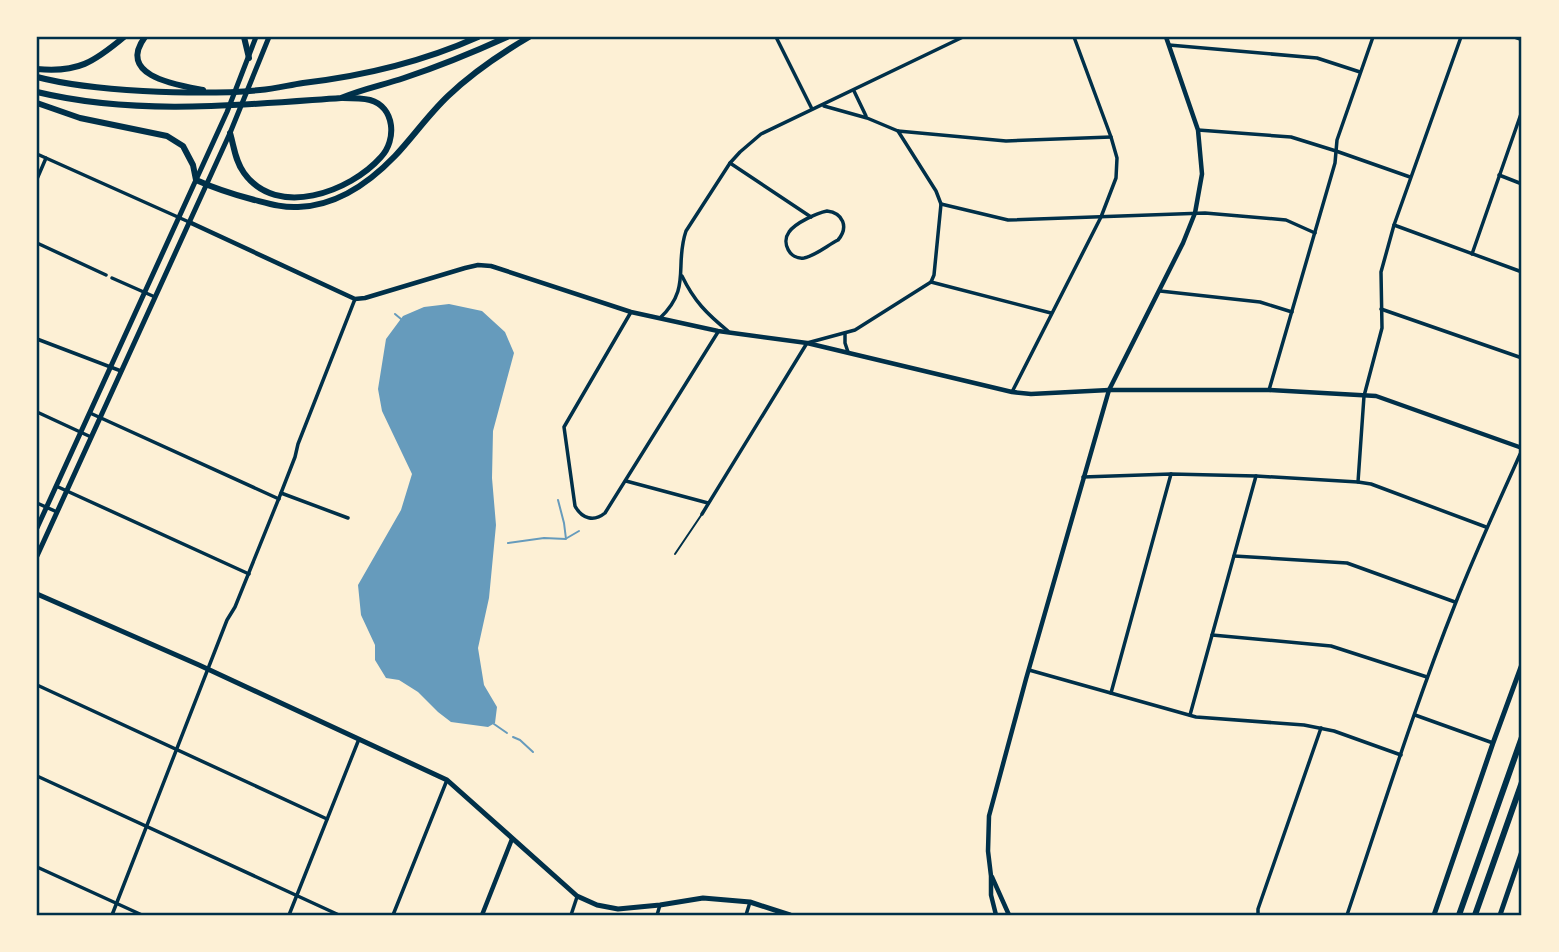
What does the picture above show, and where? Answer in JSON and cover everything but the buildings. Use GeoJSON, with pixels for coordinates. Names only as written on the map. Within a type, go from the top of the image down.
{"type":"FeatureCollection","features":[{"type":"Feature","properties":{"kind":"highway"},"geometry":{"type":"LineString","coordinates":[[37,69],[50,71],[78,67],[103,55],[124,37]]}},
{"type":"Feature","properties":{"kind":"highway"},"geometry":{"type":"LineString","coordinates":[[145,37],[139,46],[137,58],[148,74],[162,81],[219,93]]}},
{"type":"Feature","properties":{"kind":"highway"},"geometry":{"type":"LineString","coordinates":[[244,37],[248,58]]}},
{"type":"Feature","properties":{"kind":"highway"},"geometry":{"type":"LineString","coordinates":[[37,77],[82,86],[128,90],[219,93],[262,90],[386,69],[448,50],[478,37]]}},
{"type":"Feature","properties":{"kind":"highway"},"geometry":{"type":"LineString","coordinates":[[341,98],[459,59],[508,37]]}},
{"type":"Feature","properties":{"kind":"highway"},"geometry":{"type":"LineString","coordinates":[[37,103],[80,118],[167,136],[183,146],[193,165],[196,180],[206,185],[275,205],[312,206],[348,193],[376,174],[446,97],[474,73],[529,37]]}},
{"type":"Feature","properties":{"kind":"highway"},"geometry":{"type":"LineString","coordinates":[[37,92],[87,101],[183,107],[341,98],[369,99],[386,110],[392,133],[389,146],[382,157],[352,179],[329,191],[295,198],[269,193],[243,172],[230,132]]}},
{"type":"Feature","properties":{"kind":"highway"},"geometry":{"type":"LineString","coordinates":[[1459,915],[1522,737]]}},
{"type":"Feature","properties":{"kind":"highway"},"geometry":{"type":"LineString","coordinates":[[1475,915],[1522,782]]}},
{"type":"Feature","properties":{"kind":"main road"},"geometry":{"type":"LineString","coordinates":[[37,528],[227,112],[256,37]]}},
{"type":"Feature","properties":{"kind":"main road"},"geometry":{"type":"LineString","coordinates":[[37,555],[230,132],[269,37]]}},
{"type":"Feature","properties":{"kind":"main road"},"geometry":{"type":"LineString","coordinates":[[37,593],[447,780],[577,896],[597,905],[618,909],[703,898],[750,902],[790,915]]}},
{"type":"Feature","properties":{"kind":"main road"},"geometry":{"type":"LineString","coordinates":[[1434,915],[1522,664]]}},
{"type":"Feature","properties":{"kind":"main road"},"geometry":{"type":"LineString","coordinates":[[1500,915],[1522,851]]}},
{"type":"Feature","properties":{"kind":"street"},"geometry":{"type":"LineString","coordinates":[[776,37],[812,109]]}},
{"type":"Feature","properties":{"kind":"street"},"geometry":{"type":"LineString","coordinates":[[660,318],[680,289],[680,260],[686,230],[740,152],[761,134],[964,37]]}},
{"type":"Feature","properties":{"kind":"street"},"geometry":{"type":"LineString","coordinates":[[1012,392],[1101,217],[1116,178],[1117,158],[1111,137],[1074,37]]}},
{"type":"Feature","properties":{"kind":"street"},"geometry":{"type":"LineString","coordinates":[[996,915],[990,895],[988,841],[991,805],[1083,477],[1110,390],[1184,243],[1195,213],[1202,174],[1198,130],[1166,37]]}},
{"type":"Feature","properties":{"kind":"street"},"geometry":{"type":"LineString","coordinates":[[1269,390],[1335,163],[1337,140],[1373,37]]}},
{"type":"Feature","properties":{"kind":"street"},"geometry":{"type":"LineString","coordinates":[[1358,482],[1364,396],[1382,328],[1381,272],[1410,178],[1461,37]]}},
{"type":"Feature","properties":{"kind":"street"},"geometry":{"type":"LineString","coordinates":[[1516,37],[1522,39]]}},
{"type":"Feature","properties":{"kind":"street"},"geometry":{"type":"LineString","coordinates":[[1169,46],[1317,58],[1360,72]]}},
{"type":"Feature","properties":{"kind":"street"},"geometry":{"type":"LineString","coordinates":[[854,91],[867,118]]}},
{"type":"Feature","properties":{"kind":"street"},"geometry":{"type":"LineString","coordinates":[[822,106],[867,118],[898,131],[1006,141],[1111,137]]}},
{"type":"Feature","properties":{"kind":"street"},"geometry":{"type":"LineString","coordinates":[[1472,254],[1522,111]]}},
{"type":"Feature","properties":{"kind":"street"},"geometry":{"type":"LineString","coordinates":[[1198,130],[1291,137],[1410,178]]}},
{"type":"Feature","properties":{"kind":"street"},"geometry":{"type":"LineString","coordinates":[[702,514],[807,343],[855,330],[931,282],[941,204],[936,191],[898,131]]}},
{"type":"Feature","properties":{"kind":"street"},"geometry":{"type":"LineString","coordinates":[[37,154],[355,299],[465,268],[485,265],[631,312],[718,331],[807,343],[1012,392],[1031,394],[1110,390],[1269,390],[1376,396],[1522,449],[1455,602],[1347,915]]}},
{"type":"Feature","properties":{"kind":"street"},"geometry":{"type":"LineString","coordinates":[[37,179],[47,159]]}},
{"type":"Feature","properties":{"kind":"street"},"geometry":{"type":"LineString","coordinates":[[730,163],[811,217]]}},
{"type":"Feature","properties":{"kind":"street"},"geometry":{"type":"LineString","coordinates":[[1499,176],[1522,184]]}},
{"type":"Feature","properties":{"kind":"street"},"geometry":{"type":"LineString","coordinates":[[941,204],[1008,220],[1205,213],[1286,220],[1315,233]]}},
{"type":"Feature","properties":{"kind":"street"},"geometry":{"type":"LineString","coordinates":[[827,211],[836,213],[844,223],[843,233],[838,240],[807,258],[796,257],[786,247],[787,234],[811,217],[827,211]]}},
{"type":"Feature","properties":{"kind":"street"},"geometry":{"type":"LineString","coordinates":[[1394,225],[1522,272]]}},
{"type":"Feature","properties":{"kind":"street"},"geometry":{"type":"LineString","coordinates":[[37,243],[106,275]]}},
{"type":"Feature","properties":{"kind":"street"},"geometry":{"type":"LineString","coordinates":[[682,275],[696,301],[730,333]]}},
{"type":"Feature","properties":{"kind":"street"},"geometry":{"type":"LineString","coordinates":[[112,278],[155,297]]}},
{"type":"Feature","properties":{"kind":"street"},"geometry":{"type":"LineString","coordinates":[[931,282],[1052,313]]}},
{"type":"Feature","properties":{"kind":"street"},"geometry":{"type":"LineString","coordinates":[[1160,291],[1260,302],[1292,312]]}},
{"type":"Feature","properties":{"kind":"street"},"geometry":{"type":"LineString","coordinates":[[112,915],[228,620],[279,499],[355,299]]}},
{"type":"Feature","properties":{"kind":"street"},"geometry":{"type":"LineString","coordinates":[[1381,309],[1522,358]]}},
{"type":"Feature","properties":{"kind":"street"},"geometry":{"type":"LineString","coordinates":[[631,312],[564,428],[576,510],[588,518],[596,519],[605,513],[718,331]]}},
{"type":"Feature","properties":{"kind":"street"},"geometry":{"type":"LineString","coordinates":[[845,333],[848,352]]}},
{"type":"Feature","properties":{"kind":"street"},"geometry":{"type":"LineString","coordinates":[[37,339],[121,371]]}},
{"type":"Feature","properties":{"kind":"street"},"geometry":{"type":"LineString","coordinates":[[37,412],[91,437]]}},
{"type":"Feature","properties":{"kind":"street"},"geometry":{"type":"LineString","coordinates":[[90,413],[279,499]]}},
{"type":"Feature","properties":{"kind":"street"},"geometry":{"type":"LineString","coordinates":[[1083,477],[1171,474],[1358,482],[1371,484],[1487,527]]}},
{"type":"Feature","properties":{"kind":"street"},"geometry":{"type":"LineString","coordinates":[[1111,693],[1171,474]]}},
{"type":"Feature","properties":{"kind":"street"},"geometry":{"type":"LineString","coordinates":[[1190,715],[1256,476]]}},
{"type":"Feature","properties":{"kind":"street"},"geometry":{"type":"LineString","coordinates":[[626,481],[708,503]]}},
{"type":"Feature","properties":{"kind":"street"},"geometry":{"type":"LineString","coordinates":[[56,486],[249,574]]}},
{"type":"Feature","properties":{"kind":"street"},"geometry":{"type":"LineString","coordinates":[[281,493],[348,519]]}},
{"type":"Feature","properties":{"kind":"street"},"geometry":{"type":"LineString","coordinates":[[37,503],[57,512]]}},
{"type":"Feature","properties":{"kind":"street"},"geometry":{"type":"LineString","coordinates":[[1234,556],[1347,563],[1455,602]]}},
{"type":"Feature","properties":{"kind":"street"},"geometry":{"type":"LineString","coordinates":[[1212,635],[1331,646],[1427,677]]}},
{"type":"Feature","properties":{"kind":"street"},"geometry":{"type":"LineString","coordinates":[[1029,670],[1190,715],[1321,727],[1401,755]]}},
{"type":"Feature","properties":{"kind":"street"},"geometry":{"type":"LineString","coordinates":[[37,685],[327,819]]}},
{"type":"Feature","properties":{"kind":"street"},"geometry":{"type":"LineString","coordinates":[[1415,715],[1493,743]]}},
{"type":"Feature","properties":{"kind":"street"},"geometry":{"type":"LineString","coordinates":[[1258,915],[1321,727]]}},
{"type":"Feature","properties":{"kind":"street"},"geometry":{"type":"LineString","coordinates":[[289,915],[359,739]]}},
{"type":"Feature","properties":{"kind":"street"},"geometry":{"type":"LineString","coordinates":[[37,776],[339,915]]}},
{"type":"Feature","properties":{"kind":"street"},"geometry":{"type":"LineString","coordinates":[[393,915],[447,780]]}},
{"type":"Feature","properties":{"kind":"street"},"geometry":{"type":"LineString","coordinates":[[482,915],[512,839]]}},
{"type":"Feature","properties":{"kind":"street"},"geometry":{"type":"LineString","coordinates":[[37,867],[142,915]]}},
{"type":"Feature","properties":{"kind":"street"},"geometry":{"type":"LineString","coordinates":[[991,876],[1009,915]]}},
{"type":"Feature","properties":{"kind":"street"},"geometry":{"type":"LineString","coordinates":[[571,915],[577,896]]}},
{"type":"Feature","properties":{"kind":"street"},"geometry":{"type":"LineString","coordinates":[[746,915],[750,902]]}},
{"type":"Feature","properties":{"kind":"street"},"geometry":{"type":"LineString","coordinates":[[657,915],[660,905]]}},
{"type":"Feature","properties":{"kind":"lane"},"geometry":{"type":"LineString","coordinates":[[675,554],[702,514]]}},
{"type":"Feature","properties":{"kind":"water"},"geometry":{"type":"Polygon","coordinates":[[[449,304],[482,311],[505,332],[514,353],[493,431],[492,478],[496,525],[489,598],[478,648],[484,685],[497,707],[495,723],[488,727],[451,722],[418,692],[399,680],[386,678],[375,660],[375,645],[361,615],[358,585],[401,510],[412,474],[382,411],[378,389],[386,339],[403,316],[424,307],[449,304]]]}},
{"type":"Feature","properties":{"kind":"waterway"},"geometry":{"type":"LineString","coordinates":[[395,314],[401,319]]}},
{"type":"Feature","properties":{"kind":"waterway"},"geometry":{"type":"LineString","coordinates":[[508,543],[544,538],[566,539],[558,500]]}},
{"type":"Feature","properties":{"kind":"waterway"},"geometry":{"type":"LineString","coordinates":[[567,538],[579,531]]}},
{"type":"Feature","properties":{"kind":"waterway"},"geometry":{"type":"LineString","coordinates":[[494,724],[507,733]]}},
{"type":"Feature","properties":{"kind":"waterway"},"geometry":{"type":"LineString","coordinates":[[513,737],[533,752]]}}]}
